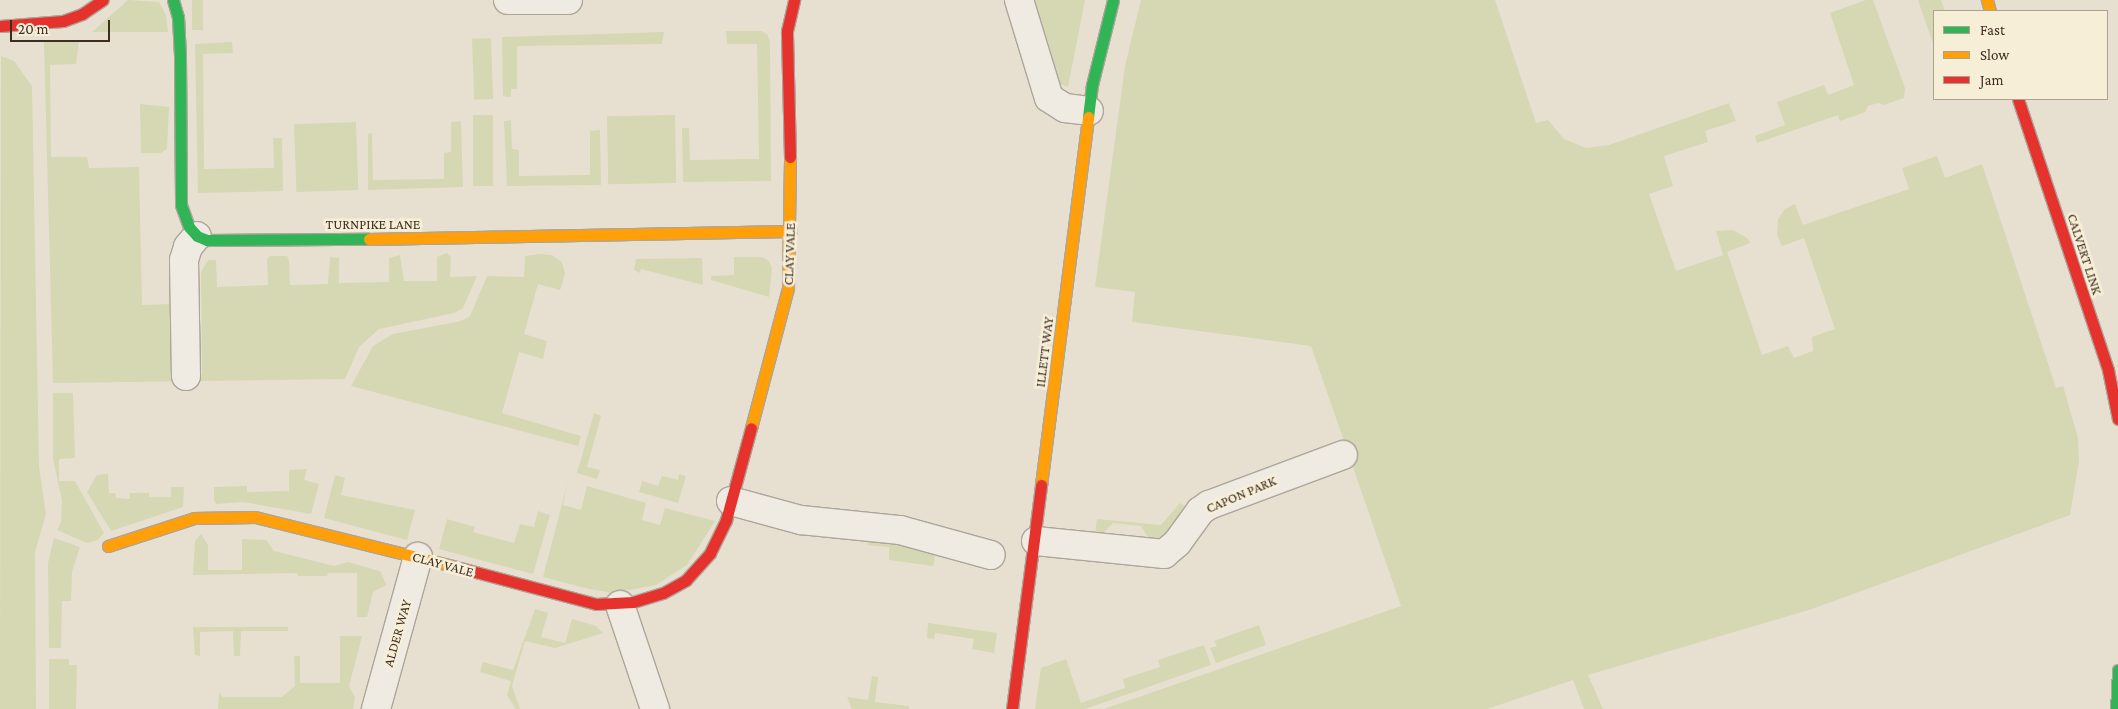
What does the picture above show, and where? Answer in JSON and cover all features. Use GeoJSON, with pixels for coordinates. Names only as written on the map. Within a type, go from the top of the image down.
{"type":"FeatureCollection","features":[{"type":"Feature","properties":{"kind":"street"},"geometry":{"type":"LineString","coordinates":[[0,26],[63,21],[82,14],[103,0]]}},
{"type":"Feature","properties":{"kind":"street"},"geometry":{"type":"LineString","coordinates":[[173,0],[180,50],[181,205],[183,217],[197,236],[188,247],[184,260],[186,376]]}},
{"type":"Feature","properties":{"kind":"street"},"geometry":{"type":"LineString","coordinates":[[508,0],[568,0]]}},
{"type":"Feature","properties":{"kind":"street","name":"CLAY VALE"},"geometry":{"type":"LineString","coordinates":[[108,546],[174,523],[235,516],[278,521],[586,603],[620,605],[663,593],[695,573],[717,542],[731,501],[786,302],[791,231],[787,31],[794,0]]}},
{"type":"Feature","properties":{"kind":"street"},"geometry":{"type":"LineString","coordinates":[[1019,0],[1049,98],[1065,108],[1089,111]]}},
{"type":"Feature","properties":{"kind":"street","name":"ILLETT WAY"},"geometry":{"type":"LineString","coordinates":[[1012,709],[1036,541],[1089,111],[1099,52],[1113,0]]}},
{"type":"Feature","properties":{"kind":"street","name":"CALVERT LINK"},"geometry":{"type":"LineString","coordinates":[[2018,100],[2108,370],[2118,419]]}},
{"type":"Feature","properties":{"kind":"street","name":"TURNPIKE LANE"},"geometry":{"type":"LineString","coordinates":[[197,236],[207,240],[260,240],[791,231]]}},
{"type":"Feature","properties":{"kind":"street","name":"CAPON PARK"},"geometry":{"type":"LineString","coordinates":[[1036,541],[1164,554],[1177,543],[1200,511],[1209,505],[1343,455]]}},
{"type":"Feature","properties":{"kind":"street"},"geometry":{"type":"LineString","coordinates":[[731,501],[802,520],[900,530],[991,555]]}},
{"type":"Feature","properties":{"kind":"street","name":"ALDER WAY"},"geometry":{"type":"LineString","coordinates":[[376,709],[418,557]]}},
{"type":"Feature","properties":{"kind":"street"},"geometry":{"type":"LineString","coordinates":[[620,605],[655,709]]}},
{"type":"Feature","properties":{"kind":"street"},"geometry":{"type":"LineString","coordinates":[[2116,709],[2118,670]]}},
{"type":"Feature","properties":{"kind":"green space"},"geometry":{"type":"Polygon","coordinates":[[[128,0],[159,2],[166,15],[168,32],[92,32],[128,0]]]}},
{"type":"Feature","properties":{"kind":"green space"},"geometry":{"type":"Polygon","coordinates":[[[192,0],[203,0],[203,30],[192,30],[192,0]]]}},
{"type":"Feature","properties":{"kind":"green space"},"geometry":{"type":"Polygon","coordinates":[[[1031,0],[1085,0],[1068,87],[1056,82],[1031,0]]]}},
{"type":"Feature","properties":{"kind":"green space"},"geometry":{"type":"Polygon","coordinates":[[[1141,0],[1495,0],[1536,123],[1548,120],[1564,139],[1586,148],[1609,145],[1729,103],[1736,121],[1705,131],[1708,142],[1664,156],[1673,186],[1649,194],[1676,271],[1723,255],[1716,231],[1733,230],[1747,238],[1750,243],[1727,252],[1762,355],[1788,346],[1794,358],[1813,351],[1812,337],[1835,329],[1804,238],[1782,246],[1777,235],[1778,219],[1785,209],[1795,204],[1803,225],[1909,189],[1902,168],[1937,156],[1945,178],[1982,164],[2056,388],[2063,386],[2078,438],[2079,461],[2070,515],[1812,609],[1588,675],[1603,709],[1584,709],[1573,680],[1487,709],[1104,709],[1401,606],[1311,346],[1132,322],[1135,292],[1095,287],[1125,66],[1141,0]]]}},
{"type":"Feature","properties":{"kind":"green space"},"geometry":{"type":"Polygon","coordinates":[[[1866,0],[1873,0],[1905,88],[1904,98],[1884,105],[1878,103],[1868,106],[1865,112],[1840,121],[1838,115],[1757,143],[1755,136],[1785,125],[1777,102],[1824,85],[1828,95],[1854,85],[1830,13],[1866,0]]]}},
{"type":"Feature","properties":{"kind":"green space"},"geometry":{"type":"Polygon","coordinates":[[[1918,0],[1941,0],[1945,10],[1933,10],[1933,43],[1918,0]]]}},
{"type":"Feature","properties":{"kind":"green space"},"geometry":{"type":"Polygon","coordinates":[[[726,31],[761,31],[767,34],[770,42],[771,181],[683,182],[682,128],[689,128],[690,160],[759,159],[757,44],[727,44],[726,31]]]}},
{"type":"Feature","properties":{"kind":"green space"},"geometry":{"type":"Polygon","coordinates":[[[664,32],[662,44],[517,46],[517,89],[511,89],[511,97],[503,96],[502,37],[664,32]]]}},
{"type":"Feature","properties":{"kind":"green space"},"geometry":{"type":"Polygon","coordinates":[[[491,38],[493,99],[474,100],[472,39],[491,38]]]}},
{"type":"Feature","properties":{"kind":"green space"},"geometry":{"type":"Polygon","coordinates":[[[79,41],[76,64],[50,65],[51,157],[87,157],[89,168],[139,167],[142,305],[170,304],[171,376],[202,375],[201,272],[208,260],[216,260],[217,287],[268,285],[267,259],[270,256],[287,256],[289,260],[290,285],[328,284],[330,257],[339,258],[339,283],[389,282],[389,258],[400,255],[404,281],[437,281],[437,257],[447,253],[451,257],[450,277],[477,276],[463,308],[454,313],[379,329],[359,347],[345,379],[53,383],[44,42],[79,41]]]}},
{"type":"Feature","properties":{"kind":"green space"},"geometry":{"type":"Polygon","coordinates":[[[232,42],[233,53],[203,54],[204,169],[274,168],[273,138],[282,138],[283,191],[198,193],[195,44],[232,42]]]}},
{"type":"Feature","properties":{"kind":"green space"},"geometry":{"type":"Polygon","coordinates":[[[1,56],[14,61],[32,86],[39,467],[46,514],[35,552],[36,709],[0,709],[1,56]]]}},
{"type":"Feature","properties":{"kind":"green space"},"geometry":{"type":"Polygon","coordinates":[[[140,104],[169,107],[167,149],[161,153],[141,153],[140,104]]]}},
{"type":"Feature","properties":{"kind":"green space"},"geometry":{"type":"Polygon","coordinates":[[[473,115],[493,115],[493,186],[473,186],[473,115]]]}},
{"type":"Feature","properties":{"kind":"green space"},"geometry":{"type":"Polygon","coordinates":[[[675,115],[676,183],[608,184],[607,116],[675,115]]]}},
{"type":"Feature","properties":{"kind":"green space"},"geometry":{"type":"Polygon","coordinates":[[[511,120],[512,149],[519,150],[519,176],[590,175],[590,131],[600,130],[601,185],[507,186],[504,121],[511,120]]]}},
{"type":"Feature","properties":{"kind":"green space"},"geometry":{"type":"Polygon","coordinates":[[[461,121],[463,187],[368,190],[368,134],[372,133],[373,180],[444,179],[444,153],[451,152],[451,122],[461,121]]]}},
{"type":"Feature","properties":{"kind":"green space"},"geometry":{"type":"Polygon","coordinates":[[[356,122],[358,190],[296,192],[294,124],[356,122]]]}},
{"type":"Feature","properties":{"kind":"green space"},"geometry":{"type":"Polygon","coordinates":[[[552,255],[562,262],[565,274],[560,290],[538,284],[524,334],[547,341],[543,359],[519,352],[502,413],[581,436],[578,446],[351,386],[373,346],[393,334],[461,321],[470,316],[487,276],[524,277],[525,256],[552,255]]]}},
{"type":"Feature","properties":{"kind":"green space"},"geometry":{"type":"Polygon","coordinates":[[[734,257],[762,257],[769,261],[772,268],[769,297],[711,280],[711,276],[734,275],[734,257]]]}},
{"type":"Feature","properties":{"kind":"green space"},"geometry":{"type":"Polygon","coordinates":[[[702,258],[703,285],[641,269],[640,273],[634,270],[636,259],[702,258]]]}},
{"type":"Feature","properties":{"kind":"green space"},"geometry":{"type":"Polygon","coordinates":[[[53,393],[73,393],[75,458],[59,459],[59,481],[75,481],[104,533],[98,540],[87,543],[57,530],[61,522],[62,500],[53,459],[53,393]]]}},
{"type":"Feature","properties":{"kind":"green space"},"geometry":{"type":"Polygon","coordinates":[[[594,413],[601,416],[587,467],[600,470],[597,479],[577,473],[594,413]]]}},
{"type":"Feature","properties":{"kind":"green space"},"geometry":{"type":"Polygon","coordinates":[[[307,469],[304,480],[319,484],[311,514],[243,502],[216,504],[214,500],[214,487],[247,486],[247,492],[289,491],[289,470],[307,469]]]}},
{"type":"Feature","properties":{"kind":"green space"},"geometry":{"type":"Polygon","coordinates":[[[108,474],[109,493],[115,493],[116,498],[130,499],[130,493],[149,493],[149,497],[171,497],[171,487],[184,487],[183,507],[111,531],[87,492],[97,475],[108,474]]]}},
{"type":"Feature","properties":{"kind":"green space"},"geometry":{"type":"Polygon","coordinates":[[[679,474],[686,476],[678,503],[639,492],[642,481],[658,486],[662,476],[678,480],[679,474]]]}},
{"type":"Feature","properties":{"kind":"green space"},"geometry":{"type":"Polygon","coordinates":[[[335,475],[345,478],[341,495],[415,510],[407,540],[324,518],[335,475]]]}},
{"type":"Feature","properties":{"kind":"green space"},"geometry":{"type":"Polygon","coordinates":[[[568,481],[563,505],[581,510],[587,486],[646,503],[642,520],[660,525],[665,508],[715,521],[687,565],[656,585],[614,593],[589,589],[543,577],[568,481]]]}},
{"type":"Feature","properties":{"kind":"green space"},"geometry":{"type":"Polygon","coordinates":[[[1180,503],[1185,506],[1173,529],[1160,539],[1150,540],[1141,526],[1113,523],[1102,534],[1095,534],[1097,519],[1161,525],[1180,503]]]}},
{"type":"Feature","properties":{"kind":"green space"},"geometry":{"type":"Polygon","coordinates":[[[538,511],[550,515],[533,574],[439,549],[447,519],[475,527],[473,532],[514,543],[520,524],[534,527],[538,511]]]}},
{"type":"Feature","properties":{"kind":"green space"},"geometry":{"type":"Polygon","coordinates":[[[201,534],[208,545],[208,570],[242,570],[242,539],[266,540],[274,551],[334,566],[348,562],[376,570],[381,572],[386,585],[373,592],[367,617],[357,617],[357,573],[328,573],[327,576],[298,576],[297,573],[193,575],[195,541],[201,534]]]}},
{"type":"Feature","properties":{"kind":"green space"},"geometry":{"type":"Polygon","coordinates":[[[867,537],[936,550],[933,566],[889,560],[889,547],[867,545],[867,537]]]}},
{"type":"Feature","properties":{"kind":"green space"},"geometry":{"type":"Polygon","coordinates":[[[54,538],[80,547],[72,572],[71,601],[62,601],[61,648],[49,648],[48,563],[54,538]]]}},
{"type":"Feature","properties":{"kind":"green space"},"geometry":{"type":"Polygon","coordinates":[[[535,609],[548,613],[541,637],[565,643],[572,619],[596,626],[603,633],[555,648],[525,641],[512,686],[520,709],[516,709],[507,695],[511,681],[480,672],[483,662],[513,670],[535,609]]]}},
{"type":"Feature","properties":{"kind":"green space"},"geometry":{"type":"Polygon","coordinates":[[[928,623],[997,633],[994,653],[972,649],[974,639],[935,633],[934,639],[927,638],[928,623]]]}},
{"type":"Feature","properties":{"kind":"green space"},"geometry":{"type":"Polygon","coordinates":[[[1259,625],[1266,645],[1216,663],[1210,648],[1217,646],[1214,641],[1259,625]]]}},
{"type":"Feature","properties":{"kind":"green space"},"geometry":{"type":"Polygon","coordinates":[[[193,627],[288,627],[288,631],[241,631],[240,656],[234,656],[233,631],[200,632],[200,656],[195,655],[193,627]]]}},
{"type":"Feature","properties":{"kind":"green space"},"geometry":{"type":"Polygon","coordinates":[[[340,636],[362,636],[349,686],[355,697],[353,709],[218,709],[219,692],[223,697],[282,697],[295,686],[294,656],[300,656],[300,683],[340,683],[340,636]]]}},
{"type":"Feature","properties":{"kind":"green space"},"geometry":{"type":"Polygon","coordinates":[[[1204,645],[1211,665],[1085,709],[1035,709],[1041,668],[1066,659],[1081,703],[1125,688],[1123,679],[1160,667],[1158,660],[1204,645]]]}},
{"type":"Feature","properties":{"kind":"green space"},"geometry":{"type":"Polygon","coordinates":[[[49,659],[69,659],[69,665],[77,665],[76,709],[49,709],[49,659]]]}},
{"type":"Feature","properties":{"kind":"green space"},"geometry":{"type":"Polygon","coordinates":[[[872,676],[878,677],[875,702],[909,706],[909,709],[852,709],[847,697],[868,700],[872,676]]]}},
{"type":"Feature","properties":{"kind":"traffic: fast"},"geometry":{"type":"LineString","coordinates":[[173,0],[178,17],[180,56],[181,205],[189,227],[197,236],[207,240],[369,239]]}},
{"type":"Feature","properties":{"kind":"traffic: fast"},"geometry":{"type":"LineString","coordinates":[[1088,117],[1092,85],[1113,0]]}},
{"type":"Feature","properties":{"kind":"traffic: fast"},"geometry":{"type":"LineString","coordinates":[[2116,709],[2118,670]]}},
{"type":"Feature","properties":{"kind":"traffic: slow"},"geometry":{"type":"LineString","coordinates":[[1987,0],[1990,10]]}},
{"type":"Feature","properties":{"kind":"traffic: slow"},"geometry":{"type":"LineString","coordinates":[[1041,485],[1088,117]]}},
{"type":"Feature","properties":{"kind":"traffic: slow"},"geometry":{"type":"LineString","coordinates":[[751,428],[788,288],[790,157]]}},
{"type":"Feature","properties":{"kind":"traffic: slow"},"geometry":{"type":"LineString","coordinates":[[369,239],[791,231]]}},
{"type":"Feature","properties":{"kind":"traffic: slow"},"geometry":{"type":"LineString","coordinates":[[108,546],[194,518],[255,517],[453,566]]}},
{"type":"Feature","properties":{"kind":"traffic: jam"},"geometry":{"type":"LineString","coordinates":[[0,26],[63,21],[82,14],[103,0]]}},
{"type":"Feature","properties":{"kind":"traffic: jam"},"geometry":{"type":"LineString","coordinates":[[790,157],[787,31],[794,0]]}},
{"type":"Feature","properties":{"kind":"traffic: jam"},"geometry":{"type":"LineString","coordinates":[[2018,100],[2108,370],[2118,419]]}},
{"type":"Feature","properties":{"kind":"traffic: jam"},"geometry":{"type":"LineString","coordinates":[[453,566],[596,604],[633,602],[663,593],[686,580],[710,553],[726,520],[751,428]]}},
{"type":"Feature","properties":{"kind":"traffic: jam"},"geometry":{"type":"LineString","coordinates":[[1012,709],[1041,485]]}}]}
